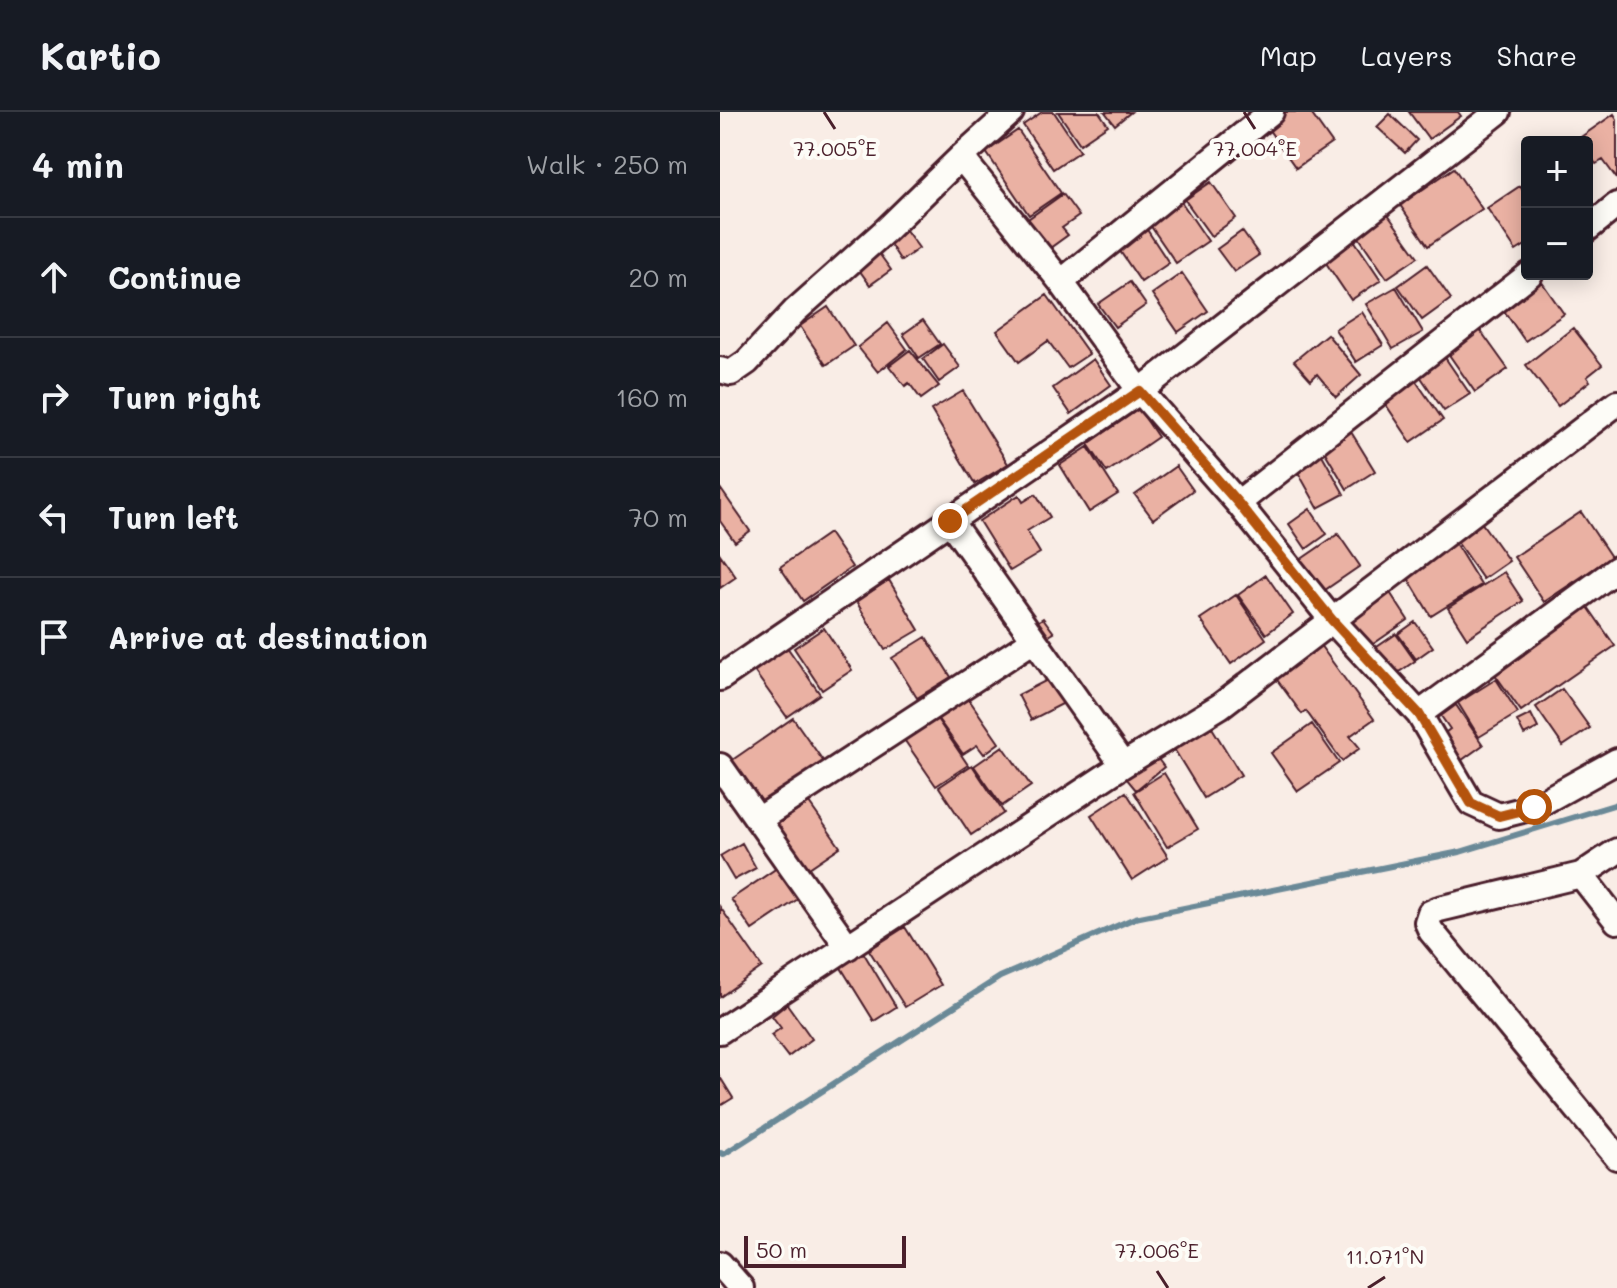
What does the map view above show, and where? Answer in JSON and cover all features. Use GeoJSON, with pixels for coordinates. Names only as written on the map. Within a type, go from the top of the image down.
{"type":"FeatureCollection","features":[{"type":"Feature","properties":{"kind":"street"},"geometry":{"type":"LineString","coordinates":[[720,370],[731,373],[747,362],[795,311],[1011,112]]}},
{"type":"Feature","properties":{"kind":"street"},"geometry":{"type":"LineString","coordinates":[[1061,282],[1271,112]]}},
{"type":"Feature","properties":{"kind":"street"},"geometry":{"type":"LineString","coordinates":[[720,678],[1140,391],[1498,112]]}},
{"type":"Feature","properties":{"kind":"street"},"geometry":{"type":"LineString","coordinates":[[961,157],[1061,282],[1140,391],[1238,503],[1332,620],[1419,714],[1471,803],[1499,816],[1534,807],[1617,761]]}},
{"type":"Feature","properties":{"kind":"street"},"geometry":{"type":"LineString","coordinates":[[1593,224],[1617,205]]}},
{"type":"Feature","properties":{"kind":"street"},"geometry":{"type":"LineString","coordinates":[[1238,503],[1522,280]]}},
{"type":"Feature","properties":{"kind":"street"},"geometry":{"type":"LineString","coordinates":[[721,1029],[1123,765],[1220,706],[1617,403]]}},
{"type":"Feature","properties":{"kind":"street"},"geometry":{"type":"LineString","coordinates":[[950,521],[1123,765]]}},
{"type":"Feature","properties":{"kind":"street"},"geometry":{"type":"LineString","coordinates":[[1419,714],[1617,569]]}},
{"type":"Feature","properties":{"kind":"street"},"geometry":{"type":"LineString","coordinates":[[758,820],[1034,640]]}},
{"type":"Feature","properties":{"kind":"street"},"geometry":{"type":"LineString","coordinates":[[720,766],[848,947]]}},
{"type":"Feature","properties":{"kind":"street"},"geometry":{"type":"LineString","coordinates":[[1617,851],[1581,875],[1439,909],[1430,913],[1427,922],[1431,931],[1617,1157]]}},
{"type":"Feature","properties":{"kind":"street"},"geometry":{"type":"LineString","coordinates":[[1581,875],[1617,921]]}},
{"type":"Feature","properties":{"kind":"street"},"geometry":{"type":"LineString","coordinates":[[721,1267],[741,1288]]}},
{"type":"Feature","properties":{"kind":"building"},"geometry":{"type":"Polygon","coordinates":[[[1042,112],[1054,112],[1080,151],[1053,169],[1023,125],[1042,112]]]}},
{"type":"Feature","properties":{"kind":"building"},"geometry":{"type":"Polygon","coordinates":[[[1058,112],[1099,112],[1108,125],[1080,144],[1058,112]]]}},
{"type":"Feature","properties":{"kind":"building"},"geometry":{"type":"Polygon","coordinates":[[[1105,112],[1131,112],[1115,125],[1105,112]]]}},
{"type":"Feature","properties":{"kind":"building"},"geometry":{"type":"Polygon","coordinates":[[[1280,112],[1310,112],[1332,143],[1296,168],[1264,123],[1280,112]]]}},
{"type":"Feature","properties":{"kind":"building"},"geometry":{"type":"Polygon","coordinates":[[[1409,112],[1458,112],[1461,116],[1429,139],[1409,112]]]}},
{"type":"Feature","properties":{"kind":"building"},"geometry":{"type":"Polygon","coordinates":[[[1390,114],[1417,140],[1405,153],[1377,127],[1390,114]]]}},
{"type":"Feature","properties":{"kind":"building"},"geometry":{"type":"Polygon","coordinates":[[[1614,114],[1617,119],[1617,179],[1603,160],[1596,164],[1593,160],[1593,136],[1582,136],[1614,114]]]}},
{"type":"Feature","properties":{"kind":"building"},"geometry":{"type":"Polygon","coordinates":[[[1018,130],[1061,193],[1029,215],[986,152],[1018,130]]]}},
{"type":"Feature","properties":{"kind":"building"},"geometry":{"type":"Polygon","coordinates":[[[1454,168],[1482,209],[1428,246],[1400,205],[1454,168]]]}},
{"type":"Feature","properties":{"kind":"building"},"geometry":{"type":"Polygon","coordinates":[[[1211,182],[1236,218],[1211,236],[1185,200],[1211,182]]]}},
{"type":"Feature","properties":{"kind":"building"},"geometry":{"type":"Polygon","coordinates":[[[1520,186],[1521,248],[1516,251],[1487,208],[1520,186]]]}},
{"type":"Feature","properties":{"kind":"building"},"geometry":{"type":"Polygon","coordinates":[[[1063,194],[1079,216],[1062,228],[1068,235],[1050,248],[1028,219],[1063,194]]]}},
{"type":"Feature","properties":{"kind":"building"},"geometry":{"type":"Polygon","coordinates":[[[1178,197],[1208,241],[1176,263],[1146,219],[1178,197]]]}},
{"type":"Feature","properties":{"kind":"building"},"geometry":{"type":"Polygon","coordinates":[[[1388,215],[1418,257],[1387,278],[1358,236],[1388,215]]]}},
{"type":"Feature","properties":{"kind":"building"},"geometry":{"type":"Polygon","coordinates":[[[1142,222],[1169,263],[1141,282],[1113,241],[1142,222]]]}},
{"type":"Feature","properties":{"kind":"building"},"geometry":{"type":"Polygon","coordinates":[[[903,226],[919,248],[901,261],[886,238],[903,226]]]}},
{"type":"Feature","properties":{"kind":"building"},"geometry":{"type":"Polygon","coordinates":[[[1242,231],[1259,255],[1234,272],[1217,249],[1242,231]]]}},
{"type":"Feature","properties":{"kind":"building"},"geometry":{"type":"Polygon","coordinates":[[[1354,240],[1381,280],[1351,300],[1324,260],[1354,240]]]}},
{"type":"Feature","properties":{"kind":"building"},"geometry":{"type":"Polygon","coordinates":[[[878,252],[891,270],[870,285],[857,267],[878,252]]]}},
{"type":"Feature","properties":{"kind":"building"},"geometry":{"type":"Polygon","coordinates":[[[1427,265],[1451,299],[1422,320],[1398,286],[1427,265]]]}},
{"type":"Feature","properties":{"kind":"building"},"geometry":{"type":"Polygon","coordinates":[[[1182,273],[1208,311],[1178,332],[1152,294],[1182,273]]]}},
{"type":"Feature","properties":{"kind":"building"},"geometry":{"type":"Polygon","coordinates":[[[1540,280],[1564,314],[1525,341],[1500,305],[1540,280]]]}},
{"type":"Feature","properties":{"kind":"building"},"geometry":{"type":"Polygon","coordinates":[[[1130,282],[1146,305],[1115,327],[1098,304],[1130,282]]]}},
{"type":"Feature","properties":{"kind":"building"},"geometry":{"type":"Polygon","coordinates":[[[1396,287],[1423,332],[1393,349],[1366,304],[1396,287]]]}},
{"type":"Feature","properties":{"kind":"building"},"geometry":{"type":"Polygon","coordinates":[[[1047,295],[1089,354],[1068,368],[1048,341],[1019,362],[997,331],[1047,295]]]}},
{"type":"Feature","properties":{"kind":"building"},"geometry":{"type":"Polygon","coordinates":[[[828,307],[854,346],[826,365],[800,326],[828,307]]]}},
{"type":"Feature","properties":{"kind":"building"},"geometry":{"type":"Polygon","coordinates":[[[1362,312],[1383,345],[1356,362],[1335,329],[1362,312]]]}},
{"type":"Feature","properties":{"kind":"building"},"geometry":{"type":"Polygon","coordinates":[[[923,320],[940,344],[919,358],[903,334],[923,320]]]}},
{"type":"Feature","properties":{"kind":"building"},"geometry":{"type":"Polygon","coordinates":[[[888,323],[907,349],[878,372],[858,347],[888,323]]]}},
{"type":"Feature","properties":{"kind":"building"},"geometry":{"type":"Polygon","coordinates":[[[1475,323],[1508,369],[1475,392],[1443,346],[1475,323]]]}},
{"type":"Feature","properties":{"kind":"building"},"geometry":{"type":"Polygon","coordinates":[[[1573,328],[1602,365],[1587,377],[1590,381],[1558,406],[1526,365],[1573,328]]]}},
{"type":"Feature","properties":{"kind":"building"},"geometry":{"type":"Polygon","coordinates":[[[1327,334],[1361,375],[1336,397],[1317,374],[1311,380],[1294,361],[1327,334]]]}},
{"type":"Feature","properties":{"kind":"building"},"geometry":{"type":"Polygon","coordinates":[[[943,344],[960,367],[939,382],[923,359],[943,344]]]}},
{"type":"Feature","properties":{"kind":"building"},"geometry":{"type":"Polygon","coordinates":[[[910,350],[939,386],[921,399],[909,383],[905,386],[889,366],[910,350]]]}},
{"type":"Feature","properties":{"kind":"building"},"geometry":{"type":"Polygon","coordinates":[[[1444,356],[1470,394],[1444,411],[1418,373],[1444,356]]]}},
{"type":"Feature","properties":{"kind":"building"},"geometry":{"type":"Polygon","coordinates":[[[1093,359],[1111,385],[1071,414],[1053,388],[1093,359]]]}},
{"type":"Feature","properties":{"kind":"building"},"geometry":{"type":"Polygon","coordinates":[[[1411,374],[1443,420],[1411,442],[1380,396],[1411,374]]]}},
{"type":"Feature","properties":{"kind":"building"},"geometry":{"type":"Polygon","coordinates":[[[963,391],[1008,464],[975,484],[931,410],[963,391]]]}},
{"type":"Feature","properties":{"kind":"building"},"geometry":{"type":"Polygon","coordinates":[[[1139,409],[1158,437],[1107,472],[1088,444],[1139,409]]]}},
{"type":"Feature","properties":{"kind":"building"},"geometry":{"type":"Polygon","coordinates":[[[1348,427],[1375,471],[1347,489],[1320,444],[1348,427]]]}},
{"type":"Feature","properties":{"kind":"building"},"geometry":{"type":"Polygon","coordinates":[[[1088,447],[1118,494],[1089,512],[1060,465],[1088,447]]]}},
{"type":"Feature","properties":{"kind":"building"},"geometry":{"type":"Polygon","coordinates":[[[1320,451],[1344,494],[1318,508],[1294,465],[1320,451]]]}},
{"type":"Feature","properties":{"kind":"building"},"geometry":{"type":"Polygon","coordinates":[[[1176,466],[1193,490],[1153,519],[1135,495],[1176,466]]]}},
{"type":"Feature","properties":{"kind":"building"},"geometry":{"type":"Polygon","coordinates":[[[720,488],[750,531],[735,542],[720,521],[720,488]]]}},
{"type":"Feature","properties":{"kind":"building"},"geometry":{"type":"Polygon","coordinates":[[[1036,494],[1050,517],[1027,531],[1040,553],[1010,571],[979,521],[1019,495],[1023,502],[1036,494]]]}},
{"type":"Feature","properties":{"kind":"building"},"geometry":{"type":"Polygon","coordinates":[[[1310,509],[1327,534],[1306,549],[1289,524],[1310,509]]]}},
{"type":"Feature","properties":{"kind":"building"},"geometry":{"type":"Polygon","coordinates":[[[1581,512],[1611,557],[1544,602],[1514,557],[1581,512]]]}},
{"type":"Feature","properties":{"kind":"building"},"geometry":{"type":"Polygon","coordinates":[[[1481,522],[1509,561],[1483,579],[1455,539],[1481,522]]]}},
{"type":"Feature","properties":{"kind":"building"},"geometry":{"type":"Polygon","coordinates":[[[829,533],[852,567],[803,601],[780,567],[829,533]]]}},
{"type":"Feature","properties":{"kind":"building"},"geometry":{"type":"Polygon","coordinates":[[[1338,534],[1360,566],[1322,592],[1300,560],[1338,534]]]}},
{"type":"Feature","properties":{"kind":"building"},"geometry":{"type":"Polygon","coordinates":[[[1455,543],[1481,585],[1431,616],[1405,573],[1455,543]]]}},
{"type":"Feature","properties":{"kind":"building"},"geometry":{"type":"Polygon","coordinates":[[[720,554],[736,577],[720,588],[720,554]]]}},
{"type":"Feature","properties":{"kind":"building"},"geometry":{"type":"Polygon","coordinates":[[[1504,572],[1523,601],[1467,638],[1448,608],[1504,572]]]}},
{"type":"Feature","properties":{"kind":"building"},"geometry":{"type":"Polygon","coordinates":[[[1266,575],[1293,614],[1266,634],[1238,595],[1266,575]]]}},
{"type":"Feature","properties":{"kind":"building"},"geometry":{"type":"Polygon","coordinates":[[[889,580],[919,630],[885,650],[856,601],[889,580]]]}},
{"type":"Feature","properties":{"kind":"building"},"geometry":{"type":"Polygon","coordinates":[[[1389,591],[1408,620],[1363,651],[1344,622],[1389,591]]]}},
{"type":"Feature","properties":{"kind":"building"},"geometry":{"type":"Polygon","coordinates":[[[1236,595],[1266,639],[1231,664],[1200,619],[1236,595]]]}},
{"type":"Feature","properties":{"kind":"building"},"geometry":{"type":"Polygon","coordinates":[[[1588,607],[1615,646],[1521,711],[1494,673],[1588,607]]]}},
{"type":"Feature","properties":{"kind":"building"},"geometry":{"type":"Polygon","coordinates":[[[1043,618],[1054,633],[1047,637],[1037,622],[1043,618]]]}},
{"type":"Feature","properties":{"kind":"building"},"geometry":{"type":"Polygon","coordinates":[[[1415,622],[1433,647],[1416,659],[1398,634],[1415,622]]]}},
{"type":"Feature","properties":{"kind":"building"},"geometry":{"type":"Polygon","coordinates":[[[824,628],[852,670],[822,690],[794,648],[824,628]]]}},
{"type":"Feature","properties":{"kind":"building"},"geometry":{"type":"Polygon","coordinates":[[[1396,634],[1415,661],[1393,676],[1374,649],[1396,634]]]}},
{"type":"Feature","properties":{"kind":"building"},"geometry":{"type":"Polygon","coordinates":[[[926,637],[951,677],[917,698],[892,658],[926,637]]]}},
{"type":"Feature","properties":{"kind":"building"},"geometry":{"type":"Polygon","coordinates":[[[1320,645],[1374,719],[1350,736],[1360,748],[1342,761],[1306,711],[1302,714],[1275,677],[1320,645]]]}},
{"type":"Feature","properties":{"kind":"building"},"geometry":{"type":"Polygon","coordinates":[[[787,647],[820,694],[787,717],[754,671],[787,647]]]}},
{"type":"Feature","properties":{"kind":"building"},"geometry":{"type":"Polygon","coordinates":[[[1055,676],[1068,701],[1031,720],[1018,695],[1055,676]]]}},
{"type":"Feature","properties":{"kind":"building"},"geometry":{"type":"Polygon","coordinates":[[[1496,679],[1518,713],[1479,737],[1458,703],[1496,679]]]}},
{"type":"Feature","properties":{"kind":"building"},"geometry":{"type":"Polygon","coordinates":[[[1562,689],[1590,728],[1563,746],[1536,707],[1562,689]]]}},
{"type":"Feature","properties":{"kind":"building"},"geometry":{"type":"Polygon","coordinates":[[[968,698],[999,743],[984,754],[977,745],[963,754],[938,719],[968,698]]]}},
{"type":"Feature","properties":{"kind":"building"},"geometry":{"type":"Polygon","coordinates":[[[1456,705],[1483,745],[1455,765],[1437,739],[1450,729],[1441,716],[1456,705]]]}},
{"type":"Feature","properties":{"kind":"building"},"geometry":{"type":"Polygon","coordinates":[[[1531,714],[1538,728],[1524,735],[1517,721],[1531,714]]]}},
{"type":"Feature","properties":{"kind":"building"},"geometry":{"type":"Polygon","coordinates":[[[935,716],[968,765],[936,786],[903,738],[935,716]]]}},
{"type":"Feature","properties":{"kind":"building"},"geometry":{"type":"Polygon","coordinates":[[[793,718],[826,765],[760,810],[728,763],[793,718]]]}},
{"type":"Feature","properties":{"kind":"building"},"geometry":{"type":"Polygon","coordinates":[[[1312,724],[1339,763],[1298,791],[1271,753],[1312,724]]]}},
{"type":"Feature","properties":{"kind":"building"},"geometry":{"type":"Polygon","coordinates":[[[1211,726],[1241,775],[1204,798],[1174,749],[1211,726]]]}},
{"type":"Feature","properties":{"kind":"building"},"geometry":{"type":"Polygon","coordinates":[[[1003,746],[1031,786],[1002,806],[974,766],[1003,746]]]}},
{"type":"Feature","properties":{"kind":"building"},"geometry":{"type":"Polygon","coordinates":[[[1155,755],[1164,767],[1136,790],[1126,778],[1155,755]]]}},
{"type":"Feature","properties":{"kind":"building"},"geometry":{"type":"Polygon","coordinates":[[[972,765],[1004,813],[971,835],[939,787],[972,765]]]}},
{"type":"Feature","properties":{"kind":"building"},"geometry":{"type":"Polygon","coordinates":[[[1164,773],[1198,829],[1167,847],[1134,792],[1164,773]]]}},
{"type":"Feature","properties":{"kind":"building"},"geometry":{"type":"Polygon","coordinates":[[[1126,792],[1168,857],[1132,880],[1091,815],[1126,792]]]}},
{"type":"Feature","properties":{"kind":"building"},"geometry":{"type":"Polygon","coordinates":[[[809,803],[840,847],[806,870],[775,826],[809,803]]]}},
{"type":"Feature","properties":{"kind":"building"},"geometry":{"type":"Polygon","coordinates":[[[742,843],[756,868],[734,880],[720,856],[742,843]]]}},
{"type":"Feature","properties":{"kind":"building"},"geometry":{"type":"Polygon","coordinates":[[[777,868],[798,899],[752,930],[731,899],[777,868]]]}},
{"type":"Feature","properties":{"kind":"building"},"geometry":{"type":"Polygon","coordinates":[[[720,907],[762,967],[720,997],[720,907]]]}},
{"type":"Feature","properties":{"kind":"building"},"geometry":{"type":"Polygon","coordinates":[[[905,927],[941,985],[905,1007],[869,950],[905,927]]]}},
{"type":"Feature","properties":{"kind":"building"},"geometry":{"type":"Polygon","coordinates":[[[863,952],[896,1007],[874,1021],[840,966],[863,952]]]}},
{"type":"Feature","properties":{"kind":"building"},"geometry":{"type":"Polygon","coordinates":[[[787,1004],[812,1039],[788,1057],[771,1035],[781,1028],[772,1016],[787,1004]]]}},
{"type":"Feature","properties":{"kind":"building"},"geometry":{"type":"Polygon","coordinates":[[[720,1077],[733,1098],[720,1106],[720,1077]]]}},
{"type":"Feature","properties":{"kind":"waterway"},"geometry":{"type":"LineString","coordinates":[[720,1153],[724,1154],[1000,977],[1135,918],[1460,852],[1617,804]]}},
{"type":"Feature","properties":{"kind":"route"},"geometry":{"type":"LineString","coordinates":[[950,521],[1140,391],[1238,503],[1332,620],[1419,714],[1471,803],[1499,816],[1534,807]]}}]}
